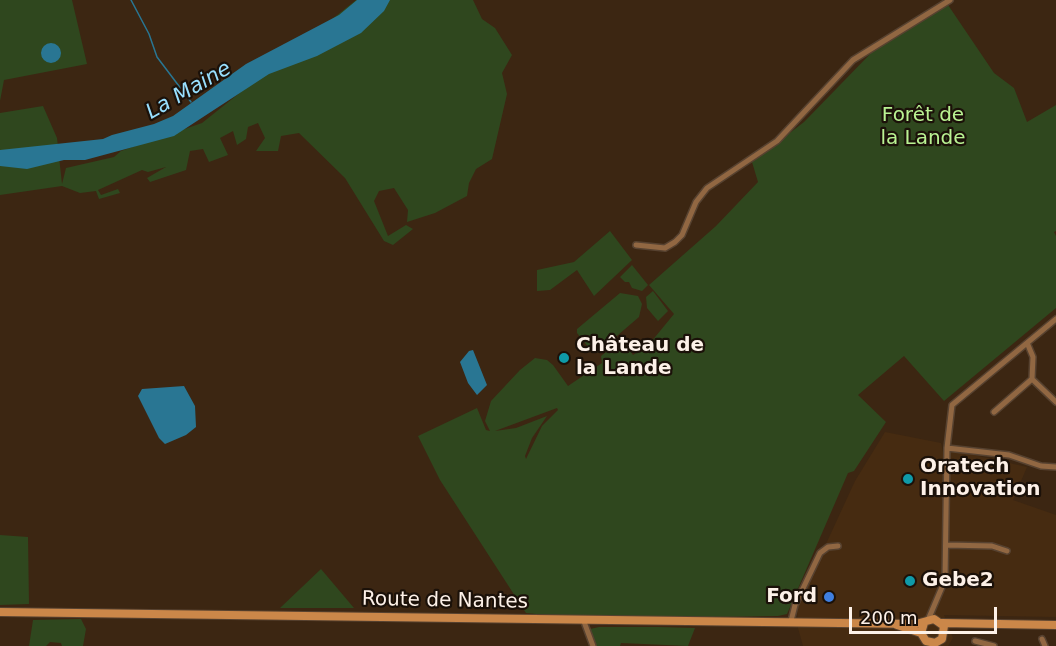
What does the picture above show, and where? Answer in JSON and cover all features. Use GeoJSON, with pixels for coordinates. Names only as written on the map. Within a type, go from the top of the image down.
{"type":"FeatureCollection","features":[{"type":"Feature","properties":{"kind":"main road","name":"Route de Nantes"},"geometry":{"type":"LineString","coordinates":[[0,612],[890,623],[926,621]]}},
{"type":"Feature","properties":{"kind":"main road"},"geometry":{"type":"LineString","coordinates":[[966,624],[945,632],[942,639],[935,643],[926,641],[921,633],[926,621],[1056,625]]}},
{"type":"Feature","properties":{"kind":"main road"},"geometry":{"type":"LineString","coordinates":[[940,621],[945,632]]}},
{"type":"Feature","properties":{"kind":"main road","name":"Route de Nantes"},"geometry":{"type":"LineString","coordinates":[[890,623],[921,633]]}},
{"type":"Feature","properties":{"kind":"street"},"geometry":{"type":"LineString","coordinates":[[636,246],[663,248],[675,242],[682,235],[696,202],[707,188],[771,147],[858,56],[950,0]]}},
{"type":"Feature","properties":{"kind":"street"},"geometry":{"type":"LineString","coordinates":[[926,621],[945,580],[950,412],[958,399],[1028,345],[1056,320]]}},
{"type":"Feature","properties":{"kind":"street"},"geometry":{"type":"LineString","coordinates":[[994,412],[1032,379],[1033,357],[1028,345]]}},
{"type":"Feature","properties":{"kind":"street"},"geometry":{"type":"LineString","coordinates":[[1032,379],[1056,402]]}},
{"type":"Feature","properties":{"kind":"street"},"geometry":{"type":"LineString","coordinates":[[948,445],[1009,455],[1041,466],[1056,467]]}},
{"type":"Feature","properties":{"kind":"street"},"geometry":{"type":"LineString","coordinates":[[946,545],[992,546],[1007,551]]}},
{"type":"Feature","properties":{"kind":"street"},"geometry":{"type":"LineString","coordinates":[[790,621],[795,604],[820,553],[828,547],[838,546]]}},
{"type":"Feature","properties":{"kind":"street"},"geometry":{"type":"LineString","coordinates":[[938,599],[940,621]]}},
{"type":"Feature","properties":{"kind":"street"},"geometry":{"type":"LineString","coordinates":[[584,619],[593,646]]}},
{"type":"Feature","properties":{"kind":"street"},"geometry":{"type":"LineString","coordinates":[[1042,639],[1045,646]]}},
{"type":"Feature","properties":{"kind":"street"},"geometry":{"type":"LineString","coordinates":[[975,641],[994,646]]}},
{"type":"Feature","properties":{"kind":"shaded area"},"geometry":{"type":"Polygon","coordinates":[[[885,432],[941,443],[943,452],[965,453],[1027,467],[1013,500],[1056,515],[1056,617],[944,615],[953,638],[948,646],[803,646],[798,628],[797,607],[855,481],[885,432]]]}},
{"type":"Feature","properties":{"kind":"green space"},"geometry":{"type":"Polygon","coordinates":[[[0,0],[72,0],[87,64],[4,80],[0,101],[0,0]]]}},
{"type":"Feature","properties":{"kind":"green space"},"geometry":{"type":"Polygon","coordinates":[[[356,0],[473,0],[482,19],[495,28],[512,55],[502,73],[507,94],[492,159],[476,169],[469,183],[467,196],[435,213],[407,222],[408,210],[394,188],[379,191],[374,201],[388,236],[406,225],[413,229],[393,245],[384,241],[345,178],[299,133],[281,136],[278,151],[256,151],[265,138],[258,123],[248,127],[246,139],[237,145],[233,131],[220,138],[228,155],[209,162],[203,149],[190,151],[186,170],[150,182],[147,178],[166,167],[148,172],[142,170],[98,190],[101,195],[118,189],[120,193],[99,199],[96,191],[80,193],[62,186],[0,195],[0,113],[43,106],[57,138],[62,184],[66,168],[114,157],[121,151],[202,123],[356,0]]]}},
{"type":"Feature","properties":{"kind":"green space","name":"Forêt de la Lande"},"geometry":{"type":"Polygon","coordinates":[[[946,2],[994,73],[1014,88],[1027,122],[1056,105],[1056,231],[1054,232],[1056,236],[1056,308],[944,401],[904,356],[858,395],[886,422],[854,471],[848,473],[787,614],[583,619],[526,613],[440,480],[418,436],[477,408],[486,430],[490,431],[485,421],[491,401],[520,370],[535,358],[547,360],[553,365],[568,386],[602,363],[601,356],[620,341],[623,341],[633,355],[651,342],[674,314],[649,285],[716,226],[758,182],[752,162],[804,122],[873,51],[946,2]],[[557,408],[495,431],[516,428],[547,416],[532,438],[526,459],[542,426],[558,410],[557,408]]]}},
{"type":"Feature","properties":{"kind":"green space"},"geometry":{"type":"Polygon","coordinates":[[[610,231],[632,260],[594,296],[577,270],[550,290],[537,291],[537,270],[574,262],[610,231]]]}},
{"type":"Feature","properties":{"kind":"green space"},"geometry":{"type":"Polygon","coordinates":[[[632,265],[648,285],[642,291],[632,288],[629,282],[625,282],[620,277],[632,265]]]}},
{"type":"Feature","properties":{"kind":"green space"},"geometry":{"type":"Polygon","coordinates":[[[653,291],[668,311],[658,321],[647,308],[646,297],[653,291]]]}},
{"type":"Feature","properties":{"kind":"green space"},"geometry":{"type":"Polygon","coordinates":[[[620,293],[638,296],[642,304],[639,317],[597,353],[593,353],[577,333],[577,329],[620,293]]]}},
{"type":"Feature","properties":{"kind":"green space"},"geometry":{"type":"Polygon","coordinates":[[[0,535],[28,537],[29,604],[0,605],[0,535]]]}},
{"type":"Feature","properties":{"kind":"green space"},"geometry":{"type":"Polygon","coordinates":[[[321,569],[354,608],[280,608],[321,569]]]}},
{"type":"Feature","properties":{"kind":"green space"},"geometry":{"type":"Polygon","coordinates":[[[81,619],[86,629],[83,646],[62,646],[61,643],[50,642],[46,646],[29,646],[33,620],[81,619]]]}},
{"type":"Feature","properties":{"kind":"green space"},"geometry":{"type":"Polygon","coordinates":[[[599,627],[695,628],[688,646],[621,643],[620,646],[597,646],[590,629],[599,627]]]}},
{"type":"Feature","properties":{"kind":"water"},"geometry":{"type":"Polygon","coordinates":[[[357,0],[390,0],[384,11],[361,33],[317,56],[269,74],[174,136],[85,160],[64,160],[27,169],[0,166],[0,150],[103,139],[173,116],[246,64],[339,15],[357,0]]]}},
{"type":"Feature","properties":{"kind":"water"},"geometry":{"type":"Polygon","coordinates":[[[51,43],[58,46],[61,53],[58,60],[51,63],[44,60],[41,53],[44,46],[51,43]]]}},
{"type":"Feature","properties":{"kind":"water"},"geometry":{"type":"Polygon","coordinates":[[[473,350],[487,385],[477,395],[468,383],[460,362],[469,351],[473,350]]]}},
{"type":"Feature","properties":{"kind":"water"},"geometry":{"type":"Polygon","coordinates":[[[184,386],[195,406],[196,427],[186,435],[165,444],[159,438],[138,396],[142,389],[184,386]]]}},
{"type":"Feature","properties":{"kind":"waterway","name":"La Maine"},"geometry":{"type":"LineString","coordinates":[[131,0],[149,34],[157,57],[191,102]]}},
{"type":"Feature","properties":{"kind":"place","name":"Château de la Lande"},"geometry":{"type":"Point","coordinates":[564,358]}},
{"type":"Feature","properties":{"kind":"place","name":"Oratech Innovation"},"geometry":{"type":"Point","coordinates":[908,479]}},
{"type":"Feature","properties":{"kind":"place","name":"Gebe2"},"geometry":{"type":"Point","coordinates":[910,581]}},
{"type":"Feature","properties":{"kind":"place","name":"Ford"},"geometry":{"type":"Point","coordinates":[829,597]}}]}
